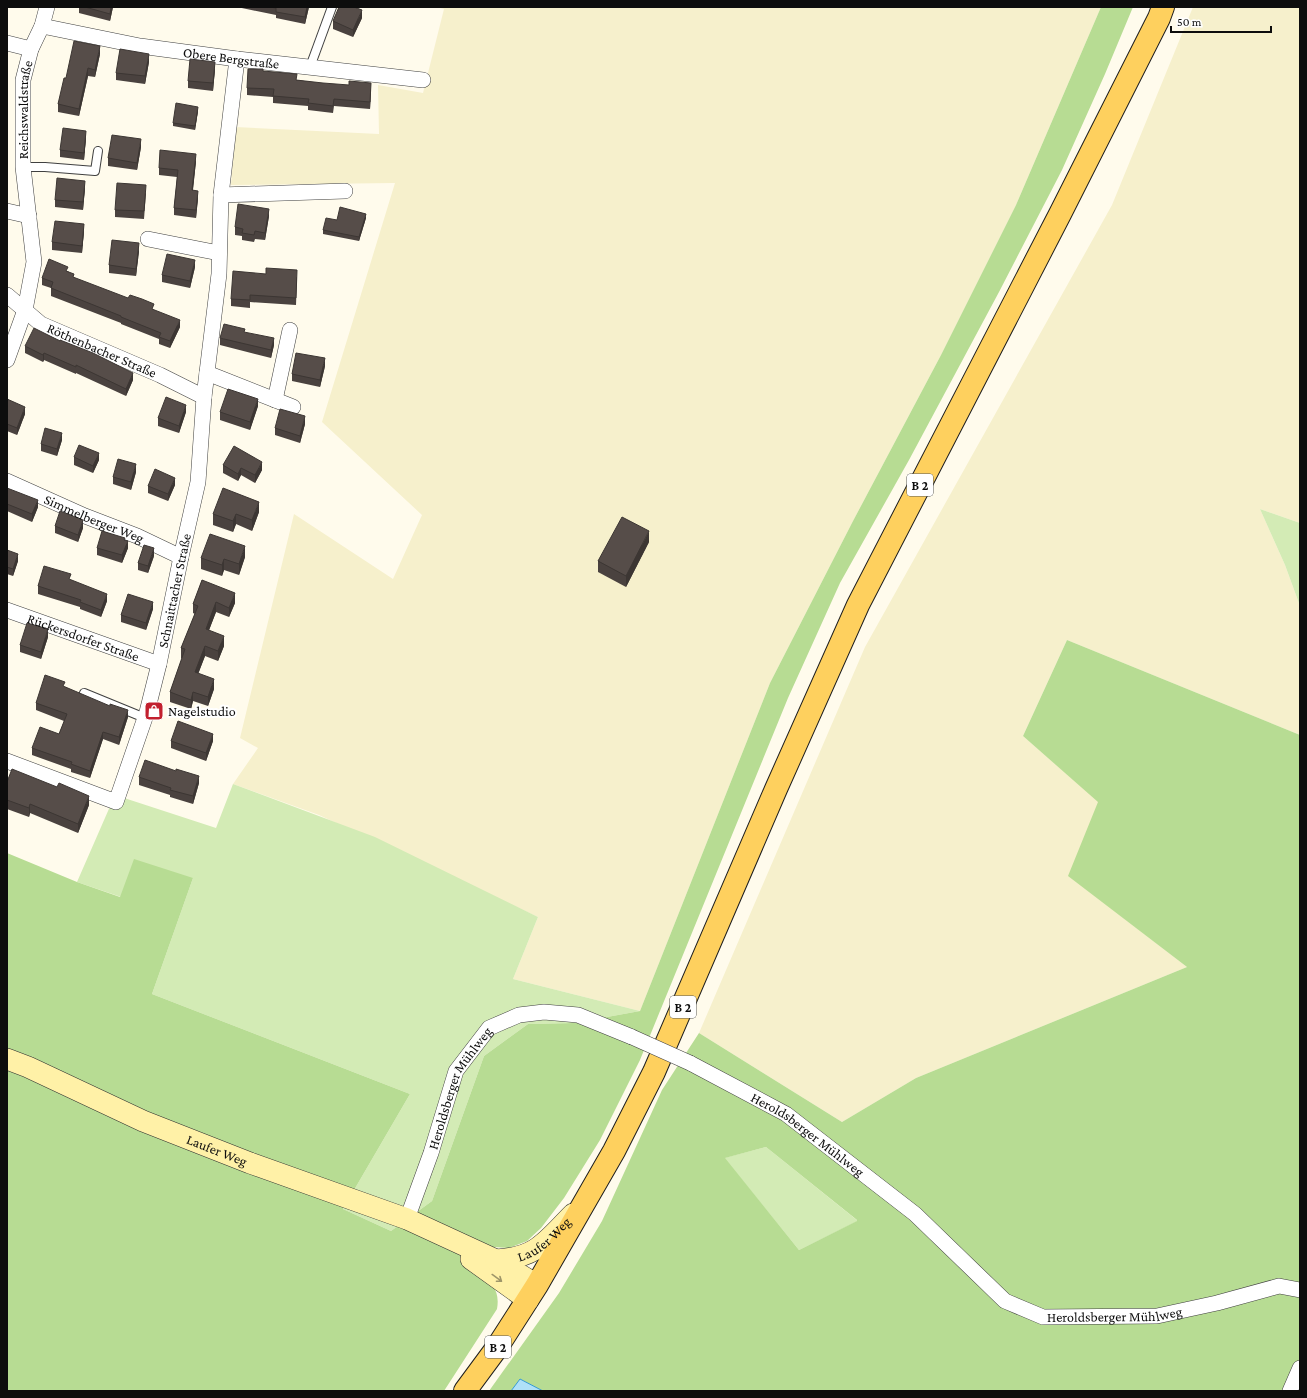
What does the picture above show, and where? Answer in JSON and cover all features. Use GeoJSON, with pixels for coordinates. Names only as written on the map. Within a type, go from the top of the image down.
{"type":"FeatureCollection","features":[{"type":"Feature","properties":{"kind":"main road","name":"B 2"},"geometry":{"type":"LineString","coordinates":[[465,1391],[496,1349],[532,1293],[614,1151],[654,1072],[773,796],[858,606],[1053,228],[1159,18],[1163,7]]}},
{"type":"Feature","properties":{"kind":"street","name":"Reichswaldstraße"},"geometry":{"type":"LineString","coordinates":[[7,360],[25,310],[34,262],[23,167],[23,80],[31,49],[42,26],[47,7]]}},
{"type":"Feature","properties":{"kind":"street","name":"Obere Bergstraße"},"geometry":{"type":"LineString","coordinates":[[42,26],[140,46],[237,59],[423,80]]}},
{"type":"Feature","properties":{"kind":"street"},"geometry":{"type":"LineString","coordinates":[[7,43],[31,49]]}},
{"type":"Feature","properties":{"kind":"street","name":"Schnaittacher Straße"},"geometry":{"type":"LineString","coordinates":[[7,761],[116,802],[145,718],[159,664],[198,482],[204,397],[219,274],[221,195],[237,59]]}},
{"type":"Feature","properties":{"kind":"street"},"geometry":{"type":"LineString","coordinates":[[221,195],[345,191]]}},
{"type":"Feature","properties":{"kind":"street"},"geometry":{"type":"LineString","coordinates":[[7,211],[29,216]]}},
{"type":"Feature","properties":{"kind":"street"},"geometry":{"type":"LineString","coordinates":[[148,239],[219,253]]}},
{"type":"Feature","properties":{"kind":"street","name":"Röthenbacher Straße"},"geometry":{"type":"LineString","coordinates":[[7,295],[41,324],[160,375],[204,397]]}},
{"type":"Feature","properties":{"kind":"street"},"geometry":{"type":"LineString","coordinates":[[275,400],[290,330]]}},
{"type":"Feature","properties":{"kind":"street"},"geometry":{"type":"LineString","coordinates":[[207,373],[294,407]]}},
{"type":"Feature","properties":{"kind":"street","name":"Simmelberger Weg"},"geometry":{"type":"LineString","coordinates":[[7,481],[85,516],[137,536],[181,557]]}},
{"type":"Feature","properties":{"kind":"street","name":"Rückersdorfer Straße"},"geometry":{"type":"LineString","coordinates":[[7,610],[159,664]]}},
{"type":"Feature","properties":{"kind":"street","name":"Heroldsberger Mühlweg"},"geometry":{"type":"LineString","coordinates":[[407,1219],[431,1152],[456,1071],[489,1028],[519,1015],[544,1012],[578,1015],[632,1037],[690,1063],[786,1114],[915,1214],[1005,1301],[1043,1317],[1157,1316],[1216,1303],[1279,1286],[1300,1290]]}},
{"type":"Feature","properties":{"kind":"street","name":"Laufer Weg"},"geometry":{"type":"LineString","coordinates":[[7,1059],[143,1121],[250,1163],[407,1219],[432,1230],[496,1260],[532,1293]]}},
{"type":"Feature","properties":{"kind":"street","name":"Laufer Weg"},"geometry":{"type":"LineString","coordinates":[[496,1260],[511,1259],[528,1254],[541,1246],[584,1204]]}},
{"type":"Feature","properties":{"kind":"street","name":"Laufer Weg"},"geometry":{"type":"LineString","coordinates":[[432,1230],[532,1293]]}},
{"type":"Feature","properties":{"kind":"street"},"geometry":{"type":"LineString","coordinates":[[1290,1391],[1300,1368]]}},
{"type":"Feature","properties":{"kind":"lane"},"geometry":{"type":"LineString","coordinates":[[310,67],[332,7]]}},
{"type":"Feature","properties":{"kind":"lane"},"geometry":{"type":"LineString","coordinates":[[23,167],[45,167],[95,171],[98,152]]}},
{"type":"Feature","properties":{"kind":"lane"},"geometry":{"type":"LineString","coordinates":[[84,692],[145,718]]}},
{"type":"Feature","properties":{"kind":"shaded area"},"geometry":{"type":"Polygon","coordinates":[[[436,7],[1101,7],[1016,205],[941,355],[853,521],[770,683],[640,1011],[513,979],[538,917],[319,815],[233,784],[258,748],[240,738],[294,514],[393,579],[422,515],[322,422],[395,183],[231,185],[235,127],[379,134],[378,85],[423,93],[444,9],[436,7]]]}},
{"type":"Feature","properties":{"kind":"shaded area"},"geometry":{"type":"Polygon","coordinates":[[[1193,7],[1300,7],[1300,523],[1260,509],[1285,565],[1300,606],[1300,735],[1067,640],[1023,736],[1099,802],[1069,876],[1187,967],[916,1078],[842,1122],[699,1033],[865,647],[1112,205],[1193,7]]]}},
{"type":"Feature","properties":{"kind":"green space"},"geometry":{"type":"Polygon","coordinates":[[[1101,7],[1133,7],[1062,170],[999,292],[909,460],[840,583],[788,698],[640,1060],[600,1140],[564,1198],[541,1228],[527,1241],[509,1248],[493,1247],[480,1273],[492,1284],[494,1288],[498,1303],[497,1309],[444,1391],[7,1391],[7,853],[77,882],[120,897],[134,859],[193,878],[152,994],[410,1094],[343,1209],[391,1231],[432,1201],[484,1056],[528,1024],[574,1023],[640,1011],[770,683],[853,521],[941,355],[1016,205],[1101,7]]]}},
{"type":"Feature","properties":{"kind":"green space"},"geometry":{"type":"Polygon","coordinates":[[[1260,509],[1300,523],[1300,606],[1285,565],[1260,509]]]}},
{"type":"Feature","properties":{"kind":"green space"},"geometry":{"type":"Polygon","coordinates":[[[1067,640],[1300,735],[1300,1391],[543,1391],[520,1379],[511,1391],[489,1391],[559,1293],[602,1221],[662,1090],[699,1033],[842,1122],[916,1078],[1187,967],[1068,876],[1098,802],[1023,736],[1067,640]],[[766,1147],[725,1158],[799,1250],[857,1220],[766,1147]]]}},
{"type":"Feature","properties":{"kind":"green space"},"geometry":{"type":"Polygon","coordinates":[[[233,784],[375,837],[538,917],[513,979],[640,1011],[574,1023],[528,1024],[484,1056],[432,1201],[391,1231],[343,1209],[410,1094],[152,994],[193,878],[121,897],[77,882],[115,795],[216,828],[233,784]]]}},
{"type":"Feature","properties":{"kind":"green space"},"geometry":{"type":"Polygon","coordinates":[[[766,1147],[858,1221],[799,1250],[724,1158],[766,1147]]]}},
{"type":"Feature","properties":{"kind":"water"},"geometry":{"type":"Polygon","coordinates":[[[520,1379],[543,1391],[511,1391],[520,1379]]]}},
{"type":"Feature","properties":{"kind":"building"},"geometry":{"type":"Polygon","coordinates":[[[85,7],[111,7],[110,14],[85,7]]]}},
{"type":"Feature","properties":{"kind":"building"},"geometry":{"type":"Polygon","coordinates":[[[269,7],[307,7],[305,17],[276,12],[276,8],[269,7]]]}},
{"type":"Feature","properties":{"kind":"building"},"geometry":{"type":"Polygon","coordinates":[[[339,7],[354,7],[362,10],[353,30],[333,21],[339,7]]]}},
{"type":"Feature","properties":{"kind":"building"},"geometry":{"type":"Polygon","coordinates":[[[74,41],[100,46],[95,70],[88,68],[79,109],[58,104],[64,78],[66,78],[74,41]]]}},
{"type":"Feature","properties":{"kind":"building"},"geometry":{"type":"Polygon","coordinates":[[[120,49],[149,54],[145,76],[116,73],[120,49]]]}},
{"type":"Feature","properties":{"kind":"building"},"geometry":{"type":"Polygon","coordinates":[[[190,59],[215,62],[213,83],[188,81],[190,59]]]}},
{"type":"Feature","properties":{"kind":"building"},"geometry":{"type":"Polygon","coordinates":[[[248,69],[263,69],[263,71],[297,74],[296,80],[349,85],[349,81],[371,83],[370,102],[334,99],[333,106],[308,103],[309,99],[273,96],[274,89],[247,88],[248,69]]]}},
{"type":"Feature","properties":{"kind":"building"},"geometry":{"type":"Polygon","coordinates":[[[176,103],[198,107],[195,126],[173,123],[176,103]]]}},
{"type":"Feature","properties":{"kind":"building"},"geometry":{"type":"Polygon","coordinates":[[[63,128],[86,131],[84,153],[60,150],[63,128]]]}},
{"type":"Feature","properties":{"kind":"building"},"geometry":{"type":"Polygon","coordinates":[[[112,135],[141,139],[137,163],[108,158],[112,135]]]}},
{"type":"Feature","properties":{"kind":"building"},"geometry":{"type":"Polygon","coordinates":[[[160,150],[196,154],[192,190],[198,191],[196,210],[174,208],[178,170],[159,168],[160,150]]]}},
{"type":"Feature","properties":{"kind":"building"},"geometry":{"type":"Polygon","coordinates":[[[57,178],[85,181],[83,202],[55,200],[57,178]]]}},
{"type":"Feature","properties":{"kind":"building"},"geometry":{"type":"Polygon","coordinates":[[[117,183],[146,185],[144,211],[115,210],[117,183]]]}},
{"type":"Feature","properties":{"kind":"building"},"geometry":{"type":"Polygon","coordinates":[[[238,204],[269,209],[265,233],[255,231],[254,235],[242,233],[243,229],[235,227],[238,204]]]}},
{"type":"Feature","properties":{"kind":"building"},"geometry":{"type":"Polygon","coordinates":[[[340,207],[366,214],[359,237],[323,230],[326,218],[337,220],[340,207]]]}},
{"type":"Feature","properties":{"kind":"building"},"geometry":{"type":"Polygon","coordinates":[[[55,221],[84,224],[82,246],[52,242],[55,221]]]}},
{"type":"Feature","properties":{"kind":"building"},"geometry":{"type":"Polygon","coordinates":[[[112,240],[139,243],[136,269],[109,265],[112,240]]]}},
{"type":"Feature","properties":{"kind":"building"},"geometry":{"type":"Polygon","coordinates":[[[167,254],[195,260],[190,281],[162,275],[167,254]]]}},
{"type":"Feature","properties":{"kind":"building"},"geometry":{"type":"Polygon","coordinates":[[[49,259],[68,267],[66,271],[74,274],[73,277],[128,298],[130,295],[142,299],[154,304],[152,309],[180,320],[170,341],[159,337],[161,333],[51,288],[53,282],[42,278],[49,259]]]}},
{"type":"Feature","properties":{"kind":"building"},"geometry":{"type":"Polygon","coordinates":[[[266,268],[297,270],[296,298],[250,295],[250,300],[231,299],[233,271],[266,274],[266,268]]]}},
{"type":"Feature","properties":{"kind":"building"},"geometry":{"type":"Polygon","coordinates":[[[224,324],[245,329],[244,332],[274,338],[271,350],[220,338],[224,324]]]}},
{"type":"Feature","properties":{"kind":"building"},"geometry":{"type":"Polygon","coordinates":[[[34,328],[60,341],[93,353],[133,373],[126,389],[76,365],[76,367],[44,353],[43,355],[25,346],[34,328]]]}},
{"type":"Feature","properties":{"kind":"building"},"geometry":{"type":"Polygon","coordinates":[[[296,353],[325,358],[320,380],[292,374],[296,353]]]}},
{"type":"Feature","properties":{"kind":"building"},"geometry":{"type":"Polygon","coordinates":[[[228,389],[258,399],[250,422],[220,412],[228,389]]]}},
{"type":"Feature","properties":{"kind":"building"},"geometry":{"type":"Polygon","coordinates":[[[166,397],[186,405],[179,426],[158,418],[166,397]]]}},
{"type":"Feature","properties":{"kind":"building"},"geometry":{"type":"Polygon","coordinates":[[[7,399],[25,407],[17,428],[7,424],[7,399]]]}},
{"type":"Feature","properties":{"kind":"building"},"geometry":{"type":"Polygon","coordinates":[[[280,409],[305,416],[300,436],[275,428],[280,409]]]}},
{"type":"Feature","properties":{"kind":"building"},"geometry":{"type":"Polygon","coordinates":[[[45,428],[62,433],[57,449],[41,444],[45,428]]]}},
{"type":"Feature","properties":{"kind":"building"},"geometry":{"type":"Polygon","coordinates":[[[79,445],[99,453],[93,466],[74,457],[79,445]]]}},
{"type":"Feature","properties":{"kind":"building"},"geometry":{"type":"Polygon","coordinates":[[[234,446],[262,462],[255,475],[241,468],[238,474],[223,465],[234,446]]]}},
{"type":"Feature","properties":{"kind":"building"},"geometry":{"type":"Polygon","coordinates":[[[118,459],[136,464],[131,482],[113,477],[118,459]]]}},
{"type":"Feature","properties":{"kind":"building"},"geometry":{"type":"Polygon","coordinates":[[[155,469],[175,478],[168,494],[148,486],[155,469]]]}},
{"type":"Feature","properties":{"kind":"building"},"geometry":{"type":"Polygon","coordinates":[[[7,488],[38,500],[32,514],[7,504],[7,488]]]}},
{"type":"Feature","properties":{"kind":"building"},"geometry":{"type":"Polygon","coordinates":[[[223,488],[259,502],[252,520],[236,514],[233,521],[213,514],[223,488]]]}},
{"type":"Feature","properties":{"kind":"building"},"geometry":{"type":"Polygon","coordinates":[[[60,511],[83,520],[78,535],[55,526],[60,511]]]}},
{"type":"Feature","properties":{"kind":"building"},"geometry":{"type":"Polygon","coordinates":[[[622,517],[649,531],[626,576],[598,561],[622,517]]]}},
{"type":"Feature","properties":{"kind":"building"},"geometry":{"type":"Polygon","coordinates":[[[102,531],[125,538],[124,540],[128,541],[122,555],[97,548],[102,531]]]}},
{"type":"Feature","properties":{"kind":"building"},"geometry":{"type":"Polygon","coordinates":[[[210,534],[245,546],[239,564],[224,559],[222,565],[201,558],[210,534]]]}},
{"type":"Feature","properties":{"kind":"building"},"geometry":{"type":"Polygon","coordinates":[[[144,545],[154,548],[148,566],[138,563],[144,545]]]}},
{"type":"Feature","properties":{"kind":"building"},"geometry":{"type":"Polygon","coordinates":[[[7,550],[18,554],[13,569],[7,567],[7,550]]]}},
{"type":"Feature","properties":{"kind":"building"},"geometry":{"type":"Polygon","coordinates":[[[44,566],[71,574],[69,579],[107,594],[101,610],[80,602],[81,600],[38,586],[44,566]]]}},
{"type":"Feature","properties":{"kind":"building"},"geometry":{"type":"Polygon","coordinates":[[[202,580],[235,593],[229,608],[216,602],[206,629],[224,636],[218,651],[205,646],[195,672],[214,679],[208,697],[193,692],[191,700],[170,692],[185,649],[181,648],[198,606],[193,604],[202,580]]]}},
{"type":"Feature","properties":{"kind":"building"},"geometry":{"type":"Polygon","coordinates":[[[128,594],[153,602],[146,623],[121,615],[128,594]]]}},
{"type":"Feature","properties":{"kind":"building"},"geometry":{"type":"Polygon","coordinates":[[[27,623],[48,629],[41,652],[20,645],[27,623]]]}},
{"type":"Feature","properties":{"kind":"building"},"geometry":{"type":"Polygon","coordinates":[[[45,675],[65,682],[63,686],[110,706],[110,704],[128,710],[119,737],[103,732],[90,771],[71,764],[72,762],[32,748],[40,727],[59,734],[67,714],[36,703],[45,675]]]}},
{"type":"Feature","properties":{"kind":"building"},"geometry":{"type":"Polygon","coordinates":[[[178,721],[213,734],[206,753],[171,741],[178,721]]]}},
{"type":"Feature","properties":{"kind":"building"},"geometry":{"type":"Polygon","coordinates":[[[145,760],[176,771],[176,769],[199,776],[193,796],[170,790],[171,788],[139,777],[145,760]]]}},
{"type":"Feature","properties":{"kind":"building"},"geometry":{"type":"Polygon","coordinates":[[[12,769],[57,787],[59,783],[89,796],[78,824],[30,804],[29,808],[7,800],[7,782],[12,769]]]}},
{"type":"Feature","properties":{"kind":"place","name":"Nagelstudio"},"geometry":{"type":"Point","coordinates":[154,711]}}]}
